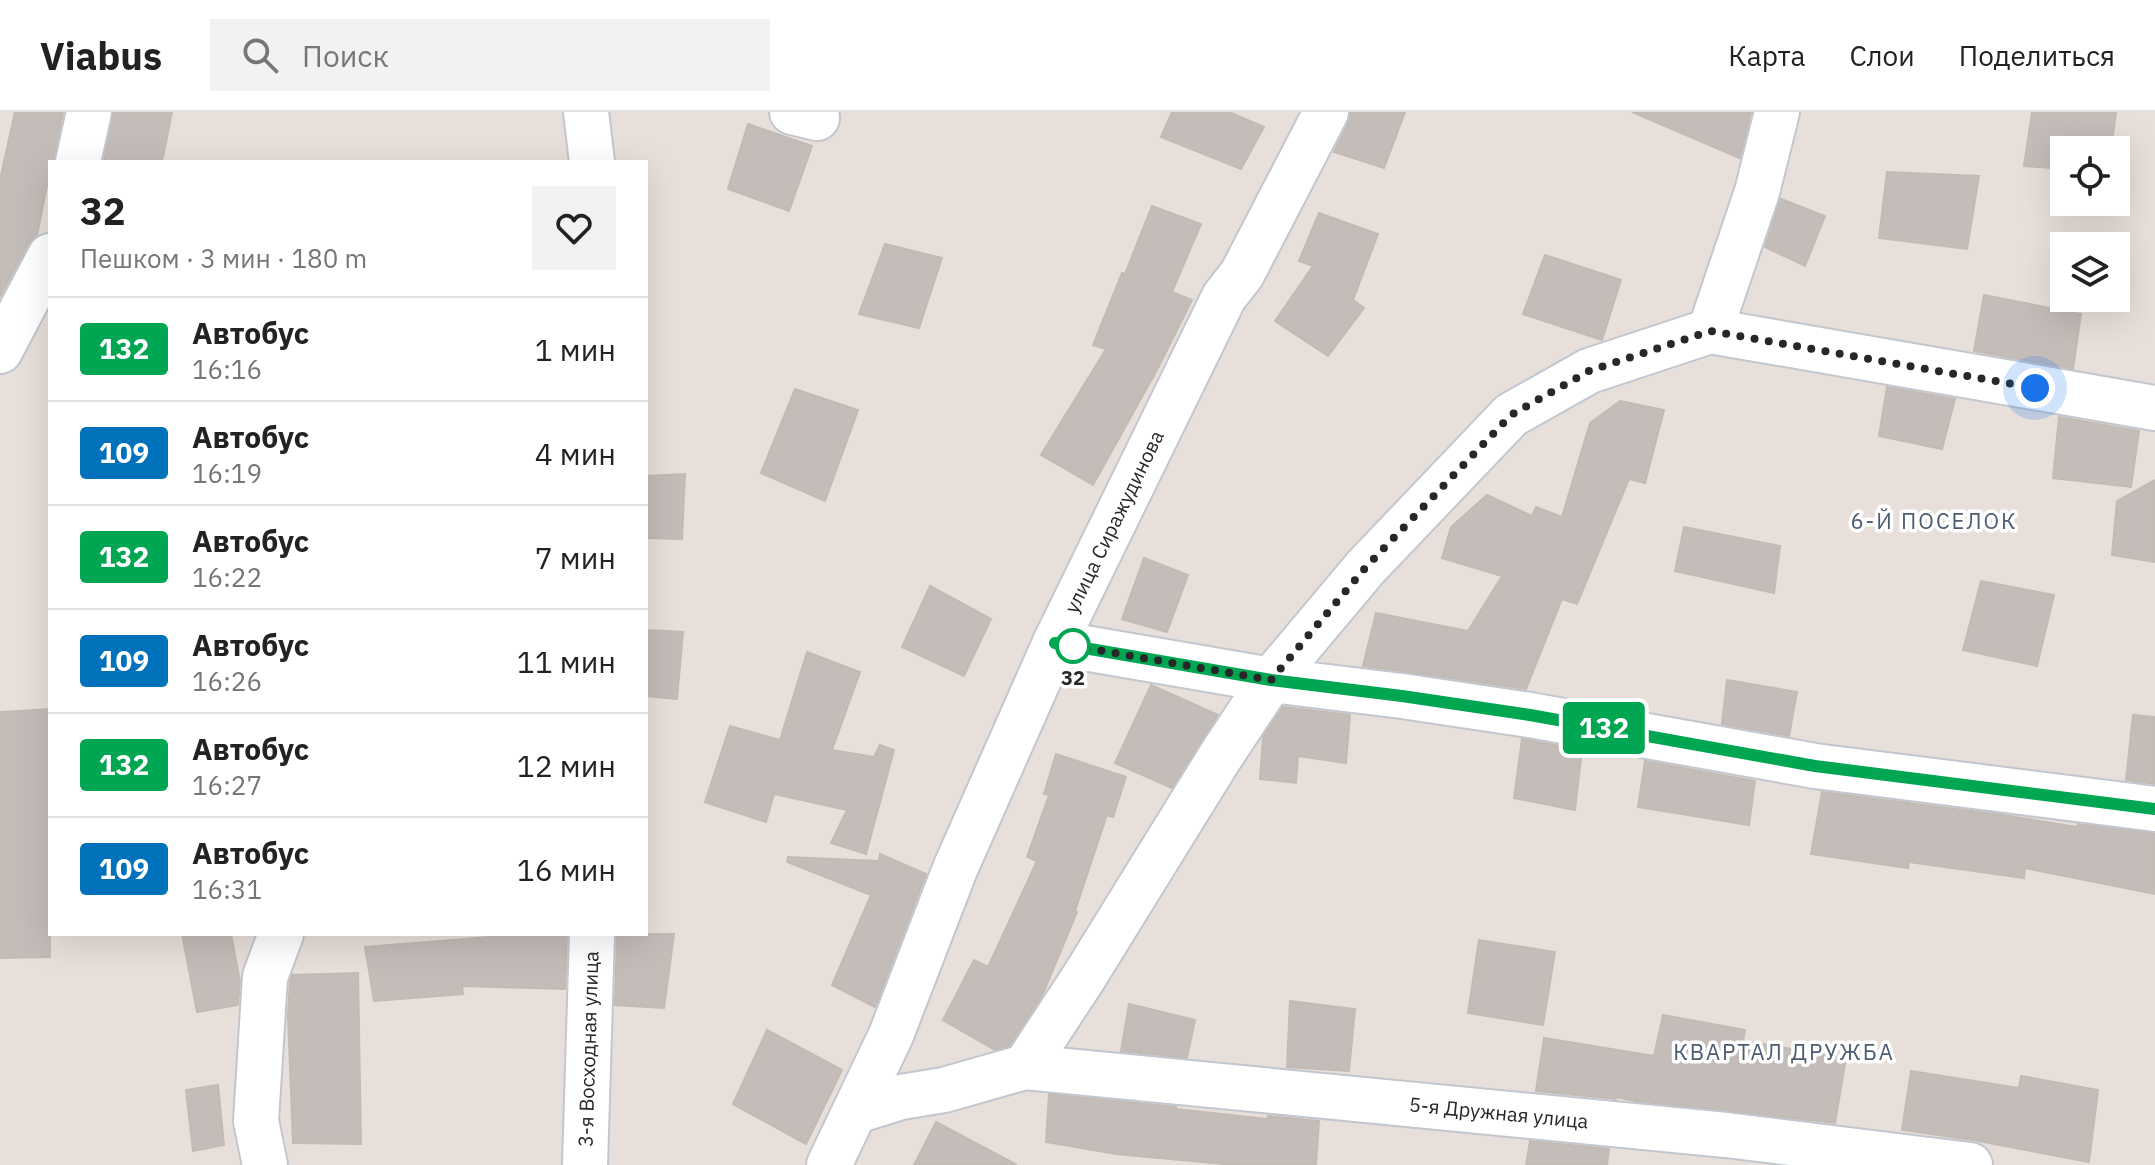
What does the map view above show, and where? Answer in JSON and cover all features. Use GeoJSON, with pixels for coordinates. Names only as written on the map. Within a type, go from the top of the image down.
{"type":"FeatureCollection","features":[{"type":"Feature","properties":{"kind":"street"},"geometry":{"type":"LineString","coordinates":[[78,160],[89,112]]}},
{"type":"Feature","properties":{"kind":"street"},"geometry":{"type":"LineString","coordinates":[[586,112],[592,160]]}},
{"type":"Feature","properties":{"kind":"street","name":"улица Сиражудинова"},"geometry":{"type":"LineString","coordinates":[[829,1165],[891,1035],[955,869],[1055,643],[1224,297],[1242,274],[1326,112]]}},
{"type":"Feature","properties":{"kind":"street"},"geometry":{"type":"LineString","coordinates":[[1710,331],[1757,192],[1777,112]]}},
{"type":"Feature","properties":{"kind":"street"},"geometry":{"type":"LineString","coordinates":[[0,351],[48,260]]}},
{"type":"Feature","properties":{"kind":"street"},"geometry":{"type":"LineString","coordinates":[[856,1111],[1025,1067],[1271,680],[1366,567],[1511,415],[1589,371],[1710,331],[2155,408]]}},
{"type":"Feature","properties":{"kind":"street"},"geometry":{"type":"LineString","coordinates":[[1055,643],[1271,680],[1530,715],[1815,766],[2155,809]]}},
{"type":"Feature","properties":{"kind":"street"},"geometry":{"type":"LineString","coordinates":[[265,1165],[256,1121],[265,977],[280,936]]}},
{"type":"Feature","properties":{"kind":"street","name":"3-я Восходная улица"},"geometry":{"type":"LineString","coordinates":[[585,1165],[592,936]]}},
{"type":"Feature","properties":{"kind":"street","name":"5-я Дружная улица"},"geometry":{"type":"LineString","coordinates":[[1025,1067],[1726,1135],[1970,1165]]}},
{"type":"Feature","properties":{"kind":"building"},"geometry":{"type":"Polygon","coordinates":[[[15,112],[63,112],[54,160],[48,160],[48,181],[37,235],[28,244],[0,297],[0,180],[15,112]]]}},
{"type":"Feature","properties":{"kind":"building"},"geometry":{"type":"Polygon","coordinates":[[[113,112],[172,112],[162,160],[104,160],[113,112]]]}},
{"type":"Feature","properties":{"kind":"building"},"geometry":{"type":"Polygon","coordinates":[[[1172,112],[1229,112],[1264,127],[1241,169],[1161,137],[1172,112]]]}},
{"type":"Feature","properties":{"kind":"building"},"geometry":{"type":"Polygon","coordinates":[[[1351,112],[1405,112],[1384,168],[1334,152],[1351,112]]]}},
{"type":"Feature","properties":{"kind":"building"},"geometry":{"type":"Polygon","coordinates":[[[1632,112],[1751,112],[1740,158],[1632,112]]]}},
{"type":"Feature","properties":{"kind":"building"},"geometry":{"type":"Polygon","coordinates":[[[2032,112],[2116,112],[2113,136],[2050,136],[2050,168],[2024,166],[2032,112]]]}},
{"type":"Feature","properties":{"kind":"building"},"geometry":{"type":"Polygon","coordinates":[[[748,124],[812,146],[789,211],[728,189],[748,124]]]}},
{"type":"Feature","properties":{"kind":"building"},"geometry":{"type":"Polygon","coordinates":[[[1887,172],[1979,176],[1967,249],[1879,238],[1887,172]]]}},
{"type":"Feature","properties":{"kind":"building"},"geometry":{"type":"Polygon","coordinates":[[[1781,199],[1825,216],[1805,266],[1765,247],[1781,199]]]}},
{"type":"Feature","properties":{"kind":"building"},"geometry":{"type":"Polygon","coordinates":[[[1152,206],[1201,224],[1172,292],[1192,300],[1093,485],[1041,455],[1106,349],[1093,345],[1152,206]]]}},
{"type":"Feature","properties":{"kind":"building"},"geometry":{"type":"Polygon","coordinates":[[[1319,213],[1378,234],[1353,300],[1364,308],[1328,356],[1275,321],[1313,266],[1299,261],[1319,213]]]}},
{"type":"Feature","properties":{"kind":"building"},"geometry":{"type":"Polygon","coordinates":[[[885,244],[942,258],[919,328],[859,314],[885,244]]]}},
{"type":"Feature","properties":{"kind":"building"},"geometry":{"type":"Polygon","coordinates":[[[1545,255],[1621,280],[1602,340],[1523,314],[1545,255]]]}},
{"type":"Feature","properties":{"kind":"building"},"geometry":{"type":"Polygon","coordinates":[[[1984,295],[2050,308],[2050,312],[2081,314],[2073,369],[1974,351],[1984,295]]]}},
{"type":"Feature","properties":{"kind":"building"},"geometry":{"type":"Polygon","coordinates":[[[1887,387],[1955,399],[1942,449],[1879,436],[1887,387]]]}},
{"type":"Feature","properties":{"kind":"building"},"geometry":{"type":"Polygon","coordinates":[[[795,389],[858,410],[825,501],[761,473],[795,389]]]}},
{"type":"Feature","properties":{"kind":"building"},"geometry":{"type":"Polygon","coordinates":[[[1620,401],[1664,410],[1645,483],[1629,479],[1577,604],[1562,599],[1526,689],[1363,666],[1376,613],[1468,631],[1502,576],[1442,558],[1451,527],[1487,495],[1532,516],[1536,507],[1562,517],[1590,423],[1620,401]]]}},
{"type":"Feature","properties":{"kind":"building"},"geometry":{"type":"Polygon","coordinates":[[[2059,417],[2139,431],[2131,487],[2053,478],[2059,417]]]}},
{"type":"Feature","properties":{"kind":"building"},"geometry":{"type":"Polygon","coordinates":[[[685,474],[682,539],[648,538],[648,476],[685,474]]]}},
{"type":"Feature","properties":{"kind":"building"},"geometry":{"type":"Polygon","coordinates":[[[2155,480],[2155,562],[2112,555],[2117,501],[2155,480]]]}},
{"type":"Feature","properties":{"kind":"building"},"geometry":{"type":"Polygon","coordinates":[[[1684,527],[1780,546],[1774,593],[1675,571],[1684,527]]]}},
{"type":"Feature","properties":{"kind":"building"},"geometry":{"type":"Polygon","coordinates":[[[1144,558],[1188,575],[1167,632],[1122,619],[1144,558]]]}},
{"type":"Feature","properties":{"kind":"building"},"geometry":{"type":"Polygon","coordinates":[[[1981,581],[2054,595],[2037,666],[1963,650],[1981,581]]]}},
{"type":"Feature","properties":{"kind":"building"},"geometry":{"type":"Polygon","coordinates":[[[930,586],[991,619],[964,676],[902,647],[930,586]]]}},
{"type":"Feature","properties":{"kind":"building"},"geometry":{"type":"Polygon","coordinates":[[[648,630],[683,632],[677,699],[648,696],[648,630]]]}},
{"type":"Feature","properties":{"kind":"building"},"geometry":{"type":"Polygon","coordinates":[[[807,652],[860,672],[832,750],[874,757],[880,745],[894,750],[866,854],[831,843],[847,810],[774,794],[766,822],[705,802],[730,726],[780,740],[807,652]]]}},
{"type":"Feature","properties":{"kind":"building"},"geometry":{"type":"Polygon","coordinates":[[[1727,680],[1797,692],[1789,736],[1722,724],[1727,680]]]}},
{"type":"Feature","properties":{"kind":"building"},"geometry":{"type":"Polygon","coordinates":[[[1151,685],[1218,715],[1172,788],[1115,763],[1151,685]]]}},
{"type":"Feature","properties":{"kind":"building"},"geometry":{"type":"Polygon","coordinates":[[[1283,707],[1350,715],[1346,763],[1298,756],[1296,783],[1260,779],[1263,737],[1283,707]]]}},
{"type":"Feature","properties":{"kind":"building"},"geometry":{"type":"Polygon","coordinates":[[[48,709],[50,957],[0,958],[0,712],[48,709]]]}},
{"type":"Feature","properties":{"kind":"building"},"geometry":{"type":"Polygon","coordinates":[[[2133,715],[2155,717],[2155,784],[2126,780],[2133,715]]]}},
{"type":"Feature","properties":{"kind":"building"},"geometry":{"type":"Polygon","coordinates":[[[1522,739],[1582,750],[1575,810],[1514,798],[1522,739]]]}},
{"type":"Feature","properties":{"kind":"building"},"geometry":{"type":"Polygon","coordinates":[[[1056,754],[1126,777],[1113,817],[1107,815],[1077,912],[1042,996],[1009,1046],[995,1050],[943,1020],[974,960],[988,967],[1037,861],[1027,857],[1049,795],[1044,794],[1056,754]]]}},
{"type":"Feature","properties":{"kind":"building"},"geometry":{"type":"Polygon","coordinates":[[[1645,761],[1755,781],[1749,825],[1638,807],[1645,761]]]}},
{"type":"Feature","properties":{"kind":"building"},"geometry":{"type":"Polygon","coordinates":[[[1822,792],[2077,827],[2078,824],[2155,833],[2155,894],[2025,868],[2024,878],[1909,862],[1908,868],[1811,854],[1822,792]]]}},
{"type":"Feature","properties":{"kind":"building"},"geometry":{"type":"Polygon","coordinates":[[[880,854],[926,874],[875,1007],[832,985],[871,895],[787,862],[788,857],[879,861],[880,854]]]}},
{"type":"Feature","properties":{"kind":"building"},"geometry":{"type":"Polygon","coordinates":[[[674,934],[664,1008],[615,1005],[617,936],[674,934]]]}},
{"type":"Feature","properties":{"kind":"building"},"geometry":{"type":"Polygon","coordinates":[[[182,936],[231,936],[240,981],[238,1005],[197,1012],[182,936]]]}},
{"type":"Feature","properties":{"kind":"building"},"geometry":{"type":"Polygon","coordinates":[[[567,936],[565,989],[462,986],[463,994],[374,1001],[365,947],[490,937],[567,936]]]}},
{"type":"Feature","properties":{"kind":"building"},"geometry":{"type":"Polygon","coordinates":[[[1479,940],[1555,952],[1543,1025],[1468,1013],[1479,940]]]}},
{"type":"Feature","properties":{"kind":"building"},"geometry":{"type":"Polygon","coordinates":[[[358,973],[361,1144],[293,1143],[288,1016],[292,975],[358,973]]]}},
{"type":"Feature","properties":{"kind":"building"},"geometry":{"type":"Polygon","coordinates":[[[1290,1001],[1355,1009],[1349,1071],[1287,1067],[1290,1001]]]}},
{"type":"Feature","properties":{"kind":"building"},"geometry":{"type":"Polygon","coordinates":[[[1129,1004],[1195,1020],[1187,1058],[1121,1051],[1129,1004]]]}},
{"type":"Feature","properties":{"kind":"building"},"geometry":{"type":"Polygon","coordinates":[[[1663,1015],[1745,1030],[1743,1041],[1846,1058],[1835,1123],[1616,1097],[1536,1091],[1544,1038],[1654,1056],[1663,1015]]]}},
{"type":"Feature","properties":{"kind":"building"},"geometry":{"type":"Polygon","coordinates":[[[767,1030],[842,1070],[806,1144],[733,1104],[767,1030]]]}},
{"type":"Feature","properties":{"kind":"building"},"geometry":{"type":"Polygon","coordinates":[[[1911,1071],[2019,1088],[2021,1076],[2098,1090],[2089,1162],[1902,1130],[1911,1071]]]}},
{"type":"Feature","properties":{"kind":"building"},"geometry":{"type":"Polygon","coordinates":[[[218,1085],[224,1145],[193,1151],[186,1090],[218,1085]]]}},
{"type":"Feature","properties":{"kind":"building"},"geometry":{"type":"Polygon","coordinates":[[[1049,1094],[1267,1119],[1268,1116],[1319,1121],[1316,1165],[1234,1165],[1116,1154],[1046,1142],[1049,1094]]]}},
{"type":"Feature","properties":{"kind":"building"},"geometry":{"type":"Polygon","coordinates":[[[936,1122],[1017,1165],[914,1165],[936,1122]]]}},
{"type":"Feature","properties":{"kind":"building"},"geometry":{"type":"Polygon","coordinates":[[[1530,1141],[1609,1149],[1607,1165],[1526,1165],[1530,1141]]]}},
{"type":"Feature","properties":{"kind":"bus line","name":"132"},"geometry":{"type":"LineString","coordinates":[[1055,643],[1271,680],[1530,715],[1815,766],[2155,809]]}},
{"type":"Feature","properties":{"kind":"place","name":"32"},"geometry":{"type":"Point","coordinates":[1073,646]}},
{"type":"Feature","properties":{"kind":"district","name":"6-Й ПОСЕЛОК"},"geometry":{"type":"Point","coordinates":[1934,521]}},
{"type":"Feature","properties":{"kind":"district","name":"КВАРТАЛ ДРУЖБА"},"geometry":{"type":"Point","coordinates":[1784,1052]}},
{"type":"Feature","properties":{"kind":"route"},"geometry":{"type":"LineString","coordinates":[[1073,646],[1271,680],[1366,567],[1511,415],[1589,371],[1710,331],[2035,388]]}}]}
